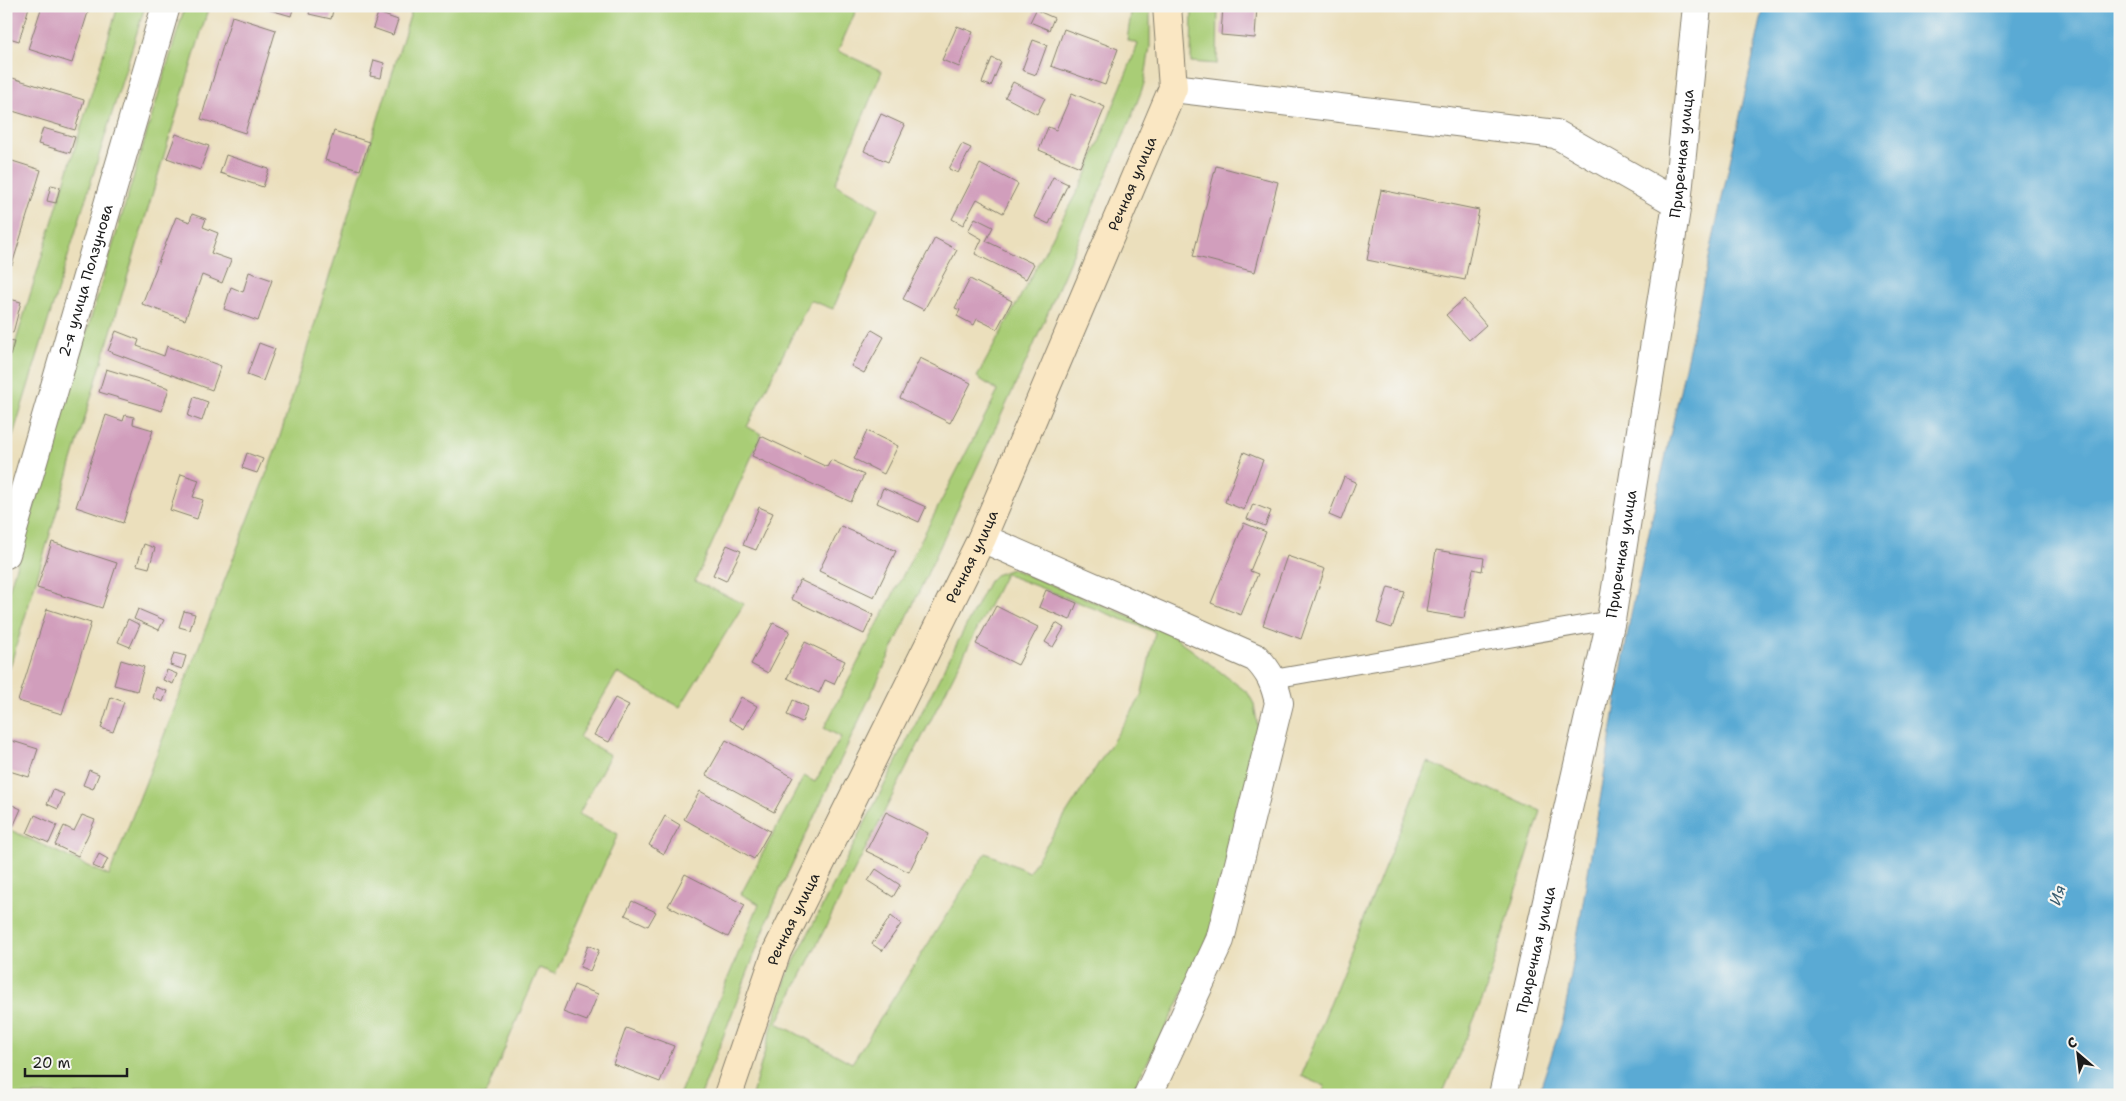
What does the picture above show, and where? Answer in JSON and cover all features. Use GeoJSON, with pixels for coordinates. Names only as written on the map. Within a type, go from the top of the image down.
{"type":"FeatureCollection","features":[{"type":"Feature","properties":{"kind":"street","name":"2-я улица Ползунова"},"geometry":{"type":"LineString","coordinates":[[6,554],[166,6]]}},
{"type":"Feature","properties":{"kind":"street","name":"Речная улица"},"geometry":{"type":"LineString","coordinates":[[728,1095],[778,951],[982,538],[1173,88],[1167,6]]}},
{"type":"Feature","properties":{"kind":"street","name":"Приречная улица"},"geometry":{"type":"LineString","coordinates":[[1503,1095],[1611,620],[1677,203],[1697,6]]}},
{"type":"Feature","properties":{"kind":"street"},"geometry":{"type":"LineString","coordinates":[[1173,88],[1556,134],[1677,203]]}},
{"type":"Feature","properties":{"kind":"street"},"geometry":{"type":"LineString","coordinates":[[982,538],[1256,658],[1273,679],[1279,702],[1220,940],[1148,1095]]}},
{"type":"Feature","properties":{"kind":"lane"},"geometry":{"type":"LineString","coordinates":[[1273,679],[1611,620]]}},
{"type":"Feature","properties":{"kind":"green space"},"geometry":{"type":"Polygon","coordinates":[[[118,6],[145,6],[6,458],[6,374],[118,6]]]}},
{"type":"Feature","properties":{"kind":"green space"},"geometry":{"type":"Polygon","coordinates":[[[185,6],[209,6],[6,680],[6,600],[185,6]]]}},
{"type":"Feature","properties":{"kind":"green space"},"geometry":{"type":"Polygon","coordinates":[[[413,6],[858,6],[838,51],[882,71],[835,184],[878,208],[833,309],[810,300],[747,427],[762,434],[695,581],[744,604],[680,707],[617,673],[579,737],[610,755],[579,814],[618,834],[555,974],[539,968],[485,1095],[6,1095],[6,828],[109,876],[276,449],[413,6]]]}},
{"type":"Feature","properties":{"kind":"green space"},"geometry":{"type":"Polygon","coordinates":[[[1132,6],[1150,6],[1150,47],[1144,84],[1130,121],[1033,347],[775,901],[701,1095],[679,1095],[759,904],[741,894],[804,776],[815,782],[841,737],[824,728],[998,391],[977,377],[1086,175],[1138,44],[1127,40],[1132,6]]]}},
{"type":"Feature","properties":{"kind":"green space"},"geometry":{"type":"Polygon","coordinates":[[[1192,6],[1218,6],[1217,64],[1191,62],[1192,6]]]}},
{"type":"Feature","properties":{"kind":"green space"},"geometry":{"type":"Polygon","coordinates":[[[1012,569],[1167,631],[1248,693],[1254,704],[1258,728],[1226,885],[1209,935],[1191,976],[1130,1095],[752,1095],[787,975],[989,581],[995,575],[1012,569]],[[1005,574],[777,1023],[852,1063],[986,853],[1029,872],[1141,697],[1155,632],[1005,574]]]}},
{"type":"Feature","properties":{"kind":"green space"},"geometry":{"type":"Polygon","coordinates":[[[1427,762],[1541,811],[1484,996],[1442,1095],[1322,1095],[1325,1086],[1301,1076],[1427,762]]]}},
{"type":"Feature","properties":{"kind":"water","name":"Ия"},"geometry":{"type":"Polygon","coordinates":[[[1764,6],[2120,6],[2120,1095],[1538,1095],[1564,1017],[1630,619],[1764,6]]]}},
{"type":"Feature","properties":{"kind":"building"},"geometry":{"type":"Polygon","coordinates":[[[6,6],[29,7],[19,41],[6,37],[6,6]]]}},
{"type":"Feature","properties":{"kind":"building"},"geometry":{"type":"Polygon","coordinates":[[[42,6],[90,6],[72,63],[28,49],[42,6]]]}},
{"type":"Feature","properties":{"kind":"building"},"geometry":{"type":"Polygon","coordinates":[[[257,6],[294,6],[291,16],[257,6]]]}},
{"type":"Feature","properties":{"kind":"building"},"geometry":{"type":"Polygon","coordinates":[[[311,6],[334,6],[331,19],[309,14],[311,6]]]}},
{"type":"Feature","properties":{"kind":"building"},"geometry":{"type":"Polygon","coordinates":[[[1223,6],[1257,6],[1255,38],[1221,35],[1223,6]]]}},
{"type":"Feature","properties":{"kind":"building"},"geometry":{"type":"Polygon","coordinates":[[[1036,10],[1054,18],[1049,30],[1030,22],[1036,10]]]}},
{"type":"Feature","properties":{"kind":"building"},"geometry":{"type":"Polygon","coordinates":[[[378,13],[398,20],[393,35],[373,28],[378,13]]]}},
{"type":"Feature","properties":{"kind":"building"},"geometry":{"type":"Polygon","coordinates":[[[232,16],[276,30],[245,133],[201,119],[232,16]]]}},
{"type":"Feature","properties":{"kind":"building"},"geometry":{"type":"Polygon","coordinates":[[[957,26],[973,32],[959,67],[942,60],[957,26]]]}},
{"type":"Feature","properties":{"kind":"building"},"geometry":{"type":"Polygon","coordinates":[[[1064,29],[1118,49],[1105,85],[1051,66],[1064,29]]]}},
{"type":"Feature","properties":{"kind":"building"},"geometry":{"type":"Polygon","coordinates":[[[1033,40],[1047,45],[1036,75],[1022,70],[1033,40]]]}},
{"type":"Feature","properties":{"kind":"building"},"geometry":{"type":"Polygon","coordinates":[[[992,58],[1001,62],[991,86],[982,83],[992,58]]]}},
{"type":"Feature","properties":{"kind":"building"},"geometry":{"type":"Polygon","coordinates":[[[374,60],[384,63],[381,78],[370,76],[374,60]]]}},
{"type":"Feature","properties":{"kind":"building"},"geometry":{"type":"Polygon","coordinates":[[[6,76],[84,100],[75,130],[6,109],[6,76]]]}},
{"type":"Feature","properties":{"kind":"building"},"geometry":{"type":"Polygon","coordinates":[[[1013,82],[1045,98],[1037,114],[1005,97],[1013,82]]]}},
{"type":"Feature","properties":{"kind":"building"},"geometry":{"type":"Polygon","coordinates":[[[1072,93],[1105,107],[1080,167],[1039,150],[1048,127],[1056,130],[1072,93]]]}},
{"type":"Feature","properties":{"kind":"building"},"geometry":{"type":"Polygon","coordinates":[[[881,114],[905,125],[888,162],[864,151],[881,114]]]}},
{"type":"Feature","properties":{"kind":"building"},"geometry":{"type":"Polygon","coordinates":[[[43,128],[75,137],[70,153],[38,144],[43,128]]]}},
{"type":"Feature","properties":{"kind":"building"},"geometry":{"type":"Polygon","coordinates":[[[334,131],[369,142],[360,170],[325,160],[334,131]]]}},
{"type":"Feature","properties":{"kind":"building"},"geometry":{"type":"Polygon","coordinates":[[[176,134],[209,146],[200,170],[167,158],[176,134]]]}},
{"type":"Feature","properties":{"kind":"building"},"geometry":{"type":"Polygon","coordinates":[[[962,144],[971,148],[958,173],[949,169],[962,144]]]}},
{"type":"Feature","properties":{"kind":"building"},"geometry":{"type":"Polygon","coordinates":[[[226,155],[269,169],[263,187],[220,173],[226,155]]]}},
{"type":"Feature","properties":{"kind":"building"},"geometry":{"type":"Polygon","coordinates":[[[6,159],[41,170],[12,265],[6,263],[6,159]]]}},
{"type":"Feature","properties":{"kind":"building"},"geometry":{"type":"Polygon","coordinates":[[[980,164],[1018,184],[1003,213],[977,199],[963,225],[952,219],[980,164]]]}},
{"type":"Feature","properties":{"kind":"building"},"geometry":{"type":"Polygon","coordinates":[[[1216,166],[1278,182],[1255,272],[1193,256],[1216,166]]]}},
{"type":"Feature","properties":{"kind":"building"},"geometry":{"type":"Polygon","coordinates":[[[1053,177],[1068,184],[1049,224],[1034,217],[1053,177]]]}},
{"type":"Feature","properties":{"kind":"building"},"geometry":{"type":"Polygon","coordinates":[[[51,185],[60,187],[56,203],[47,201],[51,185]]]}},
{"type":"Feature","properties":{"kind":"building"},"geometry":{"type":"Polygon","coordinates":[[[1381,190],[1479,210],[1465,280],[1367,260],[1381,190]]]}},
{"type":"Feature","properties":{"kind":"building"},"geometry":{"type":"Polygon","coordinates":[[[192,214],[206,219],[203,227],[218,233],[211,253],[231,260],[222,283],[202,275],[185,320],[142,304],[176,217],[190,222],[192,214]]]}},
{"type":"Feature","properties":{"kind":"building"},"geometry":{"type":"Polygon","coordinates":[[[975,218],[993,227],[986,241],[1034,264],[1026,279],[975,254],[982,239],[968,231],[975,218]]]}},
{"type":"Feature","properties":{"kind":"building"},"geometry":{"type":"Polygon","coordinates":[[[935,238],[957,250],[924,310],[903,299],[935,238]]]}},
{"type":"Feature","properties":{"kind":"building"},"geometry":{"type":"Polygon","coordinates":[[[249,272],[272,280],[258,321],[224,309],[231,287],[243,292],[249,272]]]}},
{"type":"Feature","properties":{"kind":"building"},"geometry":{"type":"Polygon","coordinates":[[[970,279],[1012,301],[997,329],[977,319],[974,325],[957,316],[960,310],[955,308],[970,279]]]}},
{"type":"Feature","properties":{"kind":"building"},"geometry":{"type":"Polygon","coordinates":[[[6,298],[21,302],[13,333],[6,331],[6,298]]]}},
{"type":"Feature","properties":{"kind":"building"},"geometry":{"type":"Polygon","coordinates":[[[1464,299],[1486,325],[1469,340],[1446,315],[1464,299]]]}},
{"type":"Feature","properties":{"kind":"building"},"geometry":{"type":"Polygon","coordinates":[[[872,330],[884,337],[864,373],[851,366],[872,330]]]}},
{"type":"Feature","properties":{"kind":"building"},"geometry":{"type":"Polygon","coordinates":[[[116,331],[139,340],[137,346],[164,356],[167,346],[221,366],[212,390],[108,351],[116,331]]]}},
{"type":"Feature","properties":{"kind":"building"},"geometry":{"type":"Polygon","coordinates":[[[6,340],[14,342],[7,367],[6,367],[6,340]]]}},
{"type":"Feature","properties":{"kind":"building"},"geometry":{"type":"Polygon","coordinates":[[[259,343],[275,349],[263,381],[247,375],[259,343]]]}},
{"type":"Feature","properties":{"kind":"building"},"geometry":{"type":"Polygon","coordinates":[[[920,358],[971,383],[950,423],[900,398],[920,358]]]}},
{"type":"Feature","properties":{"kind":"building"},"geometry":{"type":"Polygon","coordinates":[[[106,369],[169,388],[162,411],[99,392],[106,369]]]}},
{"type":"Feature","properties":{"kind":"building"},"geometry":{"type":"Polygon","coordinates":[[[194,397],[208,402],[202,421],[188,416],[194,397]]]}},
{"type":"Feature","properties":{"kind":"building"},"geometry":{"type":"Polygon","coordinates":[[[106,415],[123,421],[125,415],[134,417],[133,424],[153,430],[123,523],[76,507],[106,415]]]}},
{"type":"Feature","properties":{"kind":"building"},"geometry":{"type":"Polygon","coordinates":[[[867,431],[898,446],[884,474],[854,459],[867,431]]]}},
{"type":"Feature","properties":{"kind":"building"},"geometry":{"type":"Polygon","coordinates":[[[761,436],[827,467],[831,460],[864,475],[851,502],[752,456],[761,436]]]}},
{"type":"Feature","properties":{"kind":"building"},"geometry":{"type":"Polygon","coordinates":[[[1244,452],[1263,460],[1244,510],[1225,502],[1244,452]]]}},
{"type":"Feature","properties":{"kind":"building"},"geometry":{"type":"Polygon","coordinates":[[[247,453],[263,459],[257,473],[242,468],[247,453]]]}},
{"type":"Feature","properties":{"kind":"building"},"geometry":{"type":"Polygon","coordinates":[[[181,474],[199,480],[193,497],[203,500],[197,519],[170,510],[181,474]]]}},
{"type":"Feature","properties":{"kind":"building"},"geometry":{"type":"Polygon","coordinates":[[[1344,477],[1356,482],[1341,520],[1329,515],[1344,477]]]}},
{"type":"Feature","properties":{"kind":"building"},"geometry":{"type":"Polygon","coordinates":[[[883,488],[926,507],[919,522],[877,503],[883,488]]]}},
{"type":"Feature","properties":{"kind":"building"},"geometry":{"type":"Polygon","coordinates":[[[1253,504],[1271,511],[1265,526],[1247,519],[1253,504]]]}},
{"type":"Feature","properties":{"kind":"building"},"geometry":{"type":"Polygon","coordinates":[[[759,507],[773,513],[756,550],[743,545],[759,507]]]}},
{"type":"Feature","properties":{"kind":"building"},"geometry":{"type":"Polygon","coordinates":[[[1244,523],[1266,532],[1250,571],[1258,574],[1241,615],[1211,603],[1244,523]]]}},
{"type":"Feature","properties":{"kind":"building"},"geometry":{"type":"Polygon","coordinates":[[[841,526],[896,551],[874,597],[819,571],[841,526]]]}},
{"type":"Feature","properties":{"kind":"building"},"geometry":{"type":"Polygon","coordinates":[[[52,542],[117,563],[102,608],[37,588],[52,542]]]}},
{"type":"Feature","properties":{"kind":"building"},"geometry":{"type":"Polygon","coordinates":[[[144,544],[155,548],[149,568],[137,565],[144,544]]]}},
{"type":"Feature","properties":{"kind":"building"},"geometry":{"type":"Polygon","coordinates":[[[727,545],[741,551],[726,581],[713,575],[727,545]]]}},
{"type":"Feature","properties":{"kind":"building"},"geometry":{"type":"Polygon","coordinates":[[[1436,550],[1484,558],[1482,571],[1473,569],[1464,618],[1426,612],[1436,550]]]}},
{"type":"Feature","properties":{"kind":"building"},"geometry":{"type":"Polygon","coordinates":[[[1287,556],[1325,569],[1301,639],[1263,625],[1287,556]]]}},
{"type":"Feature","properties":{"kind":"building"},"geometry":{"type":"Polygon","coordinates":[[[800,580],[873,615],[864,634],[791,599],[800,580]]]}},
{"type":"Feature","properties":{"kind":"building"},"geometry":{"type":"Polygon","coordinates":[[[1388,587],[1404,591],[1392,628],[1377,623],[1388,587]]]}},
{"type":"Feature","properties":{"kind":"building"},"geometry":{"type":"Polygon","coordinates":[[[1046,590],[1077,603],[1070,620],[1039,607],[1046,590]]]}},
{"type":"Feature","properties":{"kind":"building"},"geometry":{"type":"Polygon","coordinates":[[[996,606],[1038,627],[1018,665],[976,644],[996,606]]]}},
{"type":"Feature","properties":{"kind":"building"},"geometry":{"type":"Polygon","coordinates":[[[47,609],[91,623],[62,714],[18,701],[47,609]]]}},
{"type":"Feature","properties":{"kind":"building"},"geometry":{"type":"Polygon","coordinates":[[[138,609],[164,620],[159,630],[134,619],[138,609]]]}},
{"type":"Feature","properties":{"kind":"building"},"geometry":{"type":"Polygon","coordinates":[[[184,611],[195,614],[190,630],[179,627],[184,611]]]}},
{"type":"Feature","properties":{"kind":"building"},"geometry":{"type":"Polygon","coordinates":[[[128,619],[140,625],[130,647],[118,642],[128,619]]]}},
{"type":"Feature","properties":{"kind":"building"},"geometry":{"type":"Polygon","coordinates":[[[773,623],[790,631],[768,673],[751,664],[773,623]]]}},
{"type":"Feature","properties":{"kind":"building"},"geometry":{"type":"Polygon","coordinates":[[[1056,623],[1064,628],[1053,647],[1045,642],[1056,623]]]}},
{"type":"Feature","properties":{"kind":"building"},"geometry":{"type":"Polygon","coordinates":[[[805,642],[845,661],[834,684],[825,680],[819,693],[787,678],[805,642]]]}},
{"type":"Feature","properties":{"kind":"building"},"geometry":{"type":"Polygon","coordinates":[[[174,653],[186,656],[182,669],[170,665],[174,653]]]}},
{"type":"Feature","properties":{"kind":"building"},"geometry":{"type":"Polygon","coordinates":[[[121,660],[144,667],[137,691],[114,685],[121,660]]]}},
{"type":"Feature","properties":{"kind":"building"},"geometry":{"type":"Polygon","coordinates":[[[167,670],[177,674],[173,684],[163,680],[167,670]]]}},
{"type":"Feature","properties":{"kind":"building"},"geometry":{"type":"Polygon","coordinates":[[[156,687],[167,691],[163,702],[153,698],[156,687]]]}},
{"type":"Feature","properties":{"kind":"building"},"geometry":{"type":"Polygon","coordinates":[[[111,697],[124,702],[113,732],[101,728],[111,697]]]}},
{"type":"Feature","properties":{"kind":"building"},"geometry":{"type":"Polygon","coordinates":[[[741,697],[757,706],[744,729],[729,720],[741,697]]]}},
{"type":"Feature","properties":{"kind":"building"},"geometry":{"type":"Polygon","coordinates":[[[615,698],[629,705],[609,742],[594,735],[615,698]]]}},
{"type":"Feature","properties":{"kind":"building"},"geometry":{"type":"Polygon","coordinates":[[[793,700],[808,707],[802,722],[787,715],[793,700]]]}},
{"type":"Feature","properties":{"kind":"building"},"geometry":{"type":"Polygon","coordinates":[[[6,739],[38,749],[29,777],[6,770],[6,739]]]}},
{"type":"Feature","properties":{"kind":"building"},"geometry":{"type":"Polygon","coordinates":[[[726,740],[793,777],[774,812],[706,775],[726,740]]]}},
{"type":"Feature","properties":{"kind":"building"},"geometry":{"type":"Polygon","coordinates":[[[89,770],[99,774],[93,789],[83,785],[89,770]]]}},
{"type":"Feature","properties":{"kind":"building"},"geometry":{"type":"Polygon","coordinates":[[[53,790],[64,794],[58,809],[47,804],[53,790]]]}},
{"type":"Feature","properties":{"kind":"building"},"geometry":{"type":"Polygon","coordinates":[[[700,791],[770,831],[754,859],[684,819],[700,791]]]}},
{"type":"Feature","properties":{"kind":"building"},"geometry":{"type":"Polygon","coordinates":[[[6,802],[21,809],[13,827],[6,824],[6,802]]]}},
{"type":"Feature","properties":{"kind":"building"},"geometry":{"type":"Polygon","coordinates":[[[886,812],[928,833],[909,872],[866,851],[886,812]]]}},
{"type":"Feature","properties":{"kind":"building"},"geometry":{"type":"Polygon","coordinates":[[[35,815],[57,825],[49,843],[27,833],[35,815]]]}},
{"type":"Feature","properties":{"kind":"building"},"geometry":{"type":"Polygon","coordinates":[[[82,815],[95,820],[78,856],[55,845],[64,826],[74,831],[82,815]]]}},
{"type":"Feature","properties":{"kind":"building"},"geometry":{"type":"Polygon","coordinates":[[[665,816],[680,825],[664,854],[649,845],[665,816]]]}},
{"type":"Feature","properties":{"kind":"building"},"geometry":{"type":"Polygon","coordinates":[[[99,854],[108,859],[102,870],[93,866],[99,854]]]}},
{"type":"Feature","properties":{"kind":"building"},"geometry":{"type":"Polygon","coordinates":[[[876,869],[900,885],[893,897],[868,881],[876,869]]]}},
{"type":"Feature","properties":{"kind":"building"},"geometry":{"type":"Polygon","coordinates":[[[685,874],[745,905],[728,937],[668,906],[685,874]]]}},
{"type":"Feature","properties":{"kind":"building"},"geometry":{"type":"Polygon","coordinates":[[[632,901],[656,912],[648,926],[625,915],[632,901]]]}},
{"type":"Feature","properties":{"kind":"building"},"geometry":{"type":"Polygon","coordinates":[[[891,916],[901,924],[882,951],[872,944],[891,916]]]}},
{"type":"Feature","properties":{"kind":"building"},"geometry":{"type":"Polygon","coordinates":[[[588,945],[599,950],[590,971],[580,967],[588,945]]]}},
{"type":"Feature","properties":{"kind":"building"},"geometry":{"type":"Polygon","coordinates":[[[574,985],[598,994],[587,1021],[563,1012],[574,985]]]}},
{"type":"Feature","properties":{"kind":"building"},"geometry":{"type":"Polygon","coordinates":[[[626,1028],[674,1046],[660,1082],[613,1064],[626,1028]]]}}]}
